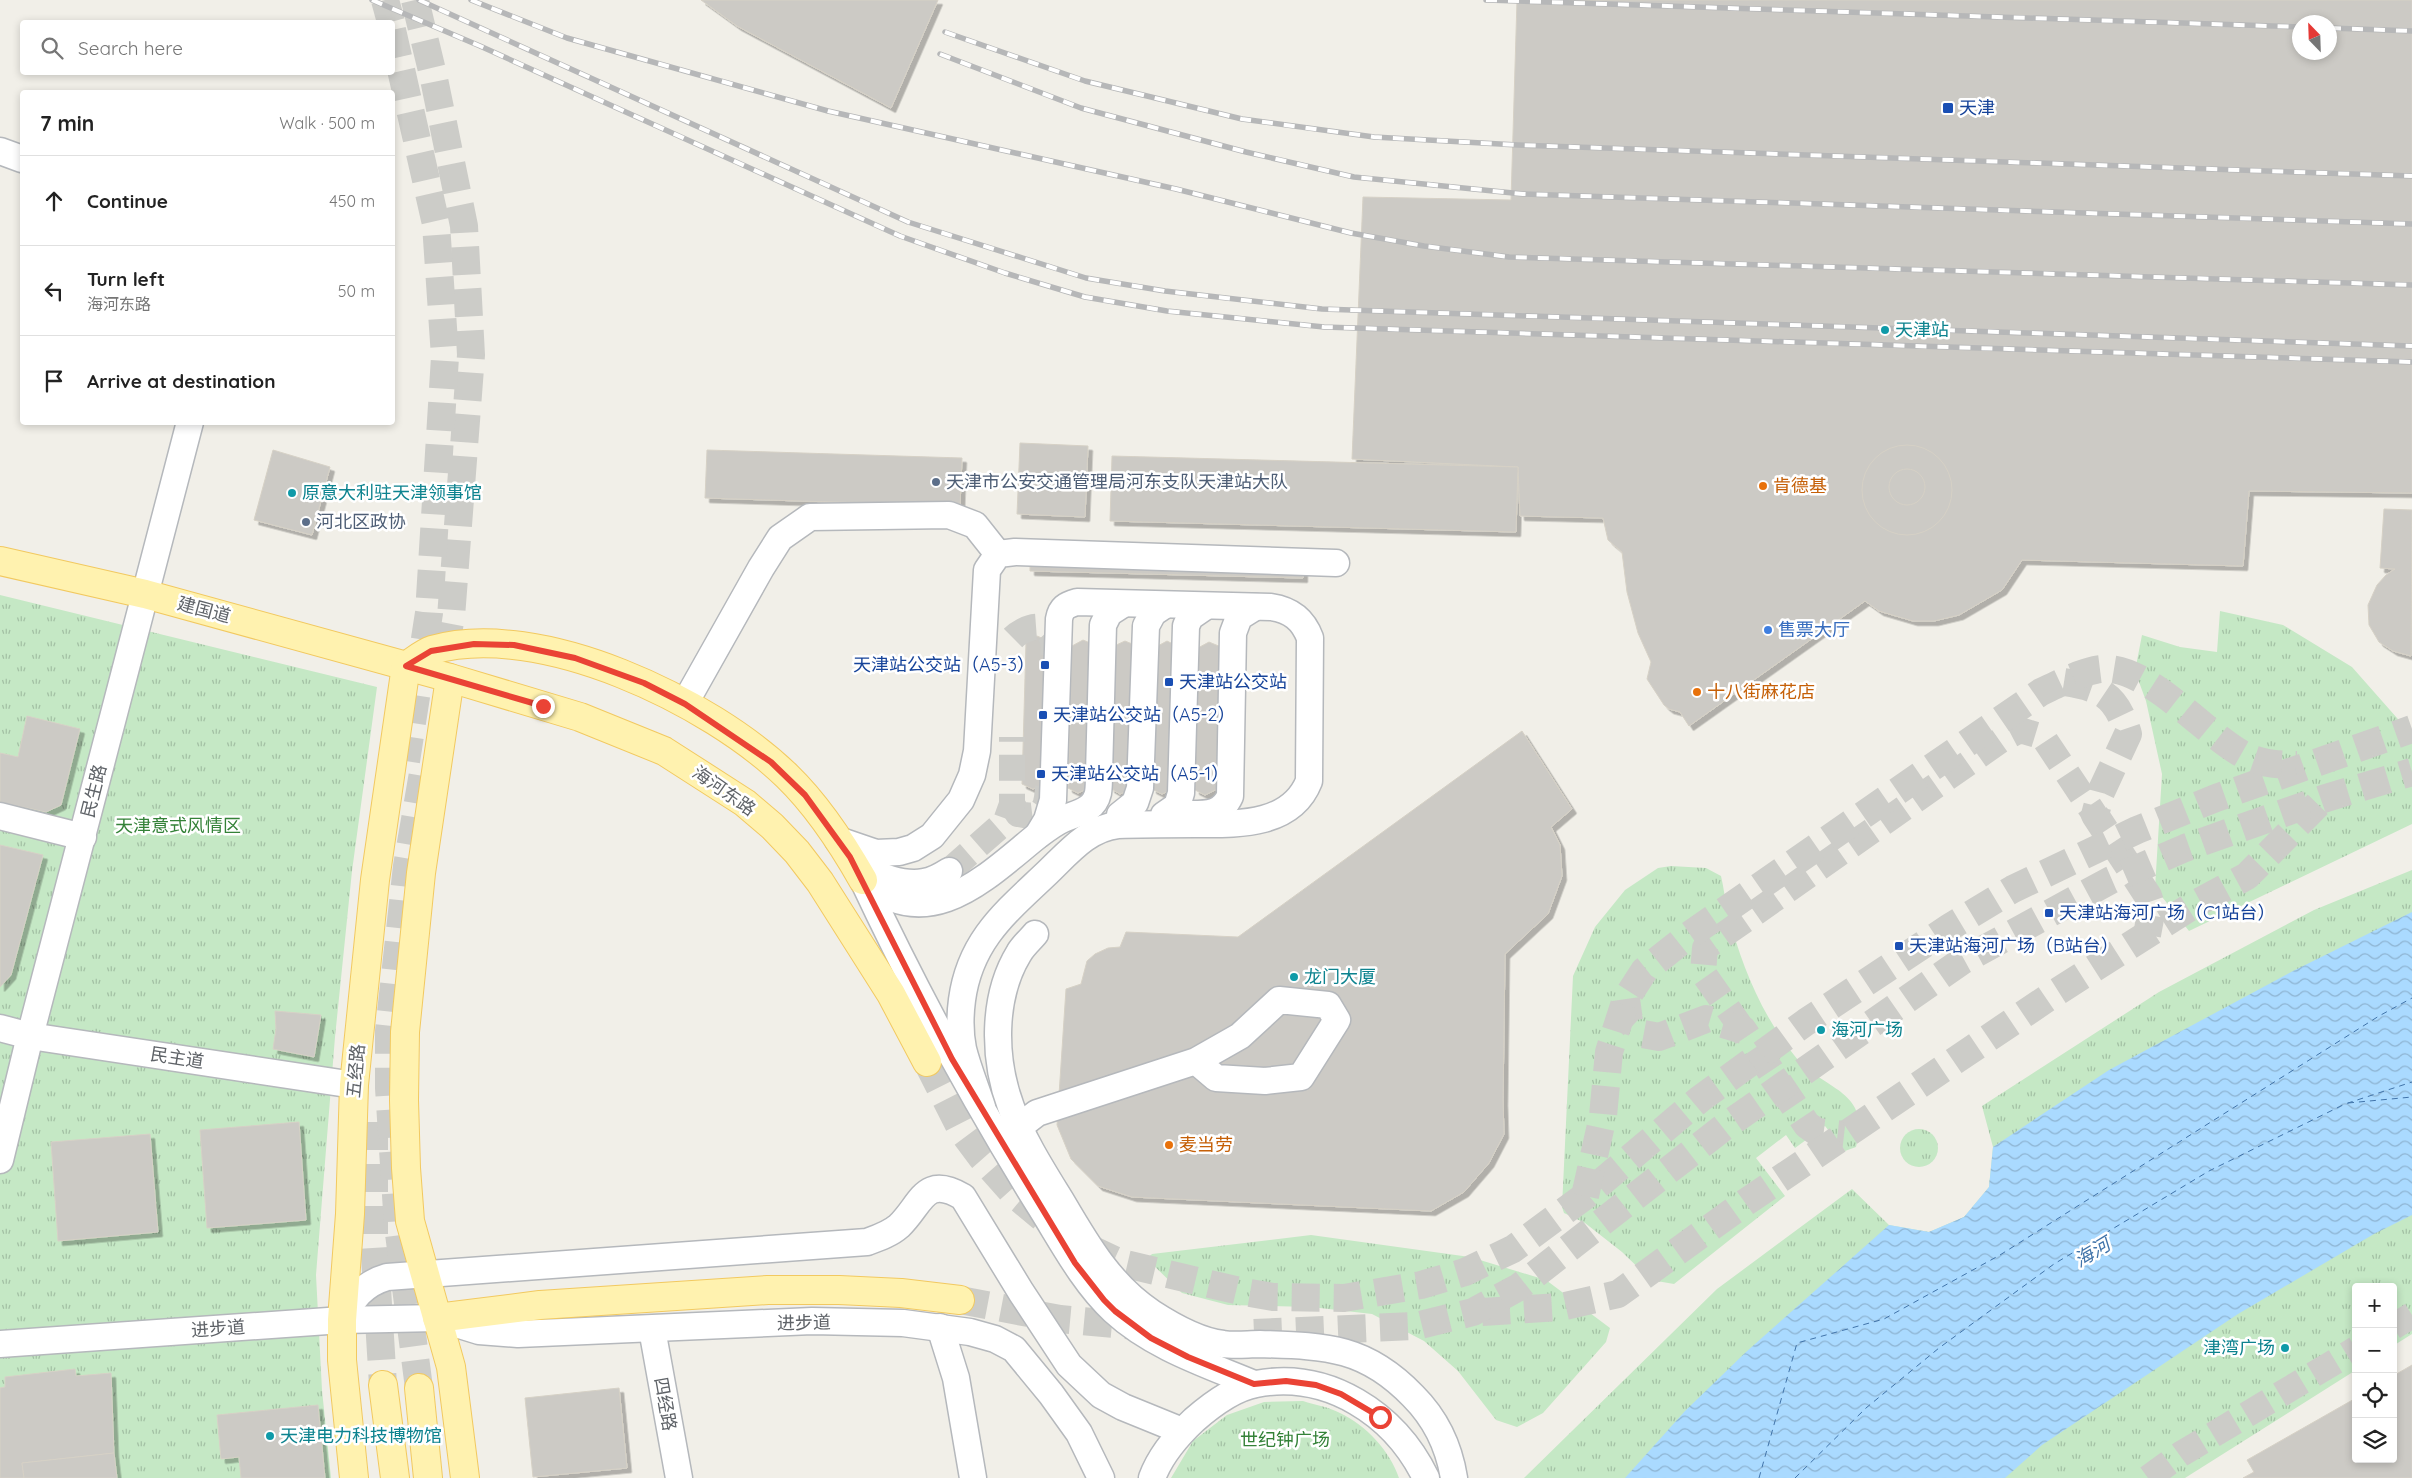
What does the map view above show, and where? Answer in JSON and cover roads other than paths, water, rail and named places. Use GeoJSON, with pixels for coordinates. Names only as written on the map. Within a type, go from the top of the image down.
{"type":"FeatureCollection","features":[{"type":"Feature","properties":{"kind":"main road","name":"建国道"},"geometry":{"type":"LineString","coordinates":[[0,561],[145,594],[406,666]]}},
{"type":"Feature","properties":{"kind":"main road"},"geometry":{"type":"LineString","coordinates":[[406,666],[431,651],[474,644],[514,645],[590,663],[644,683],[685,704],[737,737],[787,776],[811,803],[851,859]]}},
{"type":"Feature","properties":{"kind":"main road","name":"海河东路"},"geometry":{"type":"LineString","coordinates":[[406,666],[580,717],[639,740],[691,767],[745,803],[798,852],[820,882],[891,994],[927,1062]]}},
{"type":"Feature","properties":{"kind":"main road","name":"五经路"},"geometry":{"type":"LineString","coordinates":[[354,1478],[342,1360],[342,1320],[350,1214],[354,1085],[375,880],[406,666]]}},
{"type":"Feature","properties":{"kind":"main road"},"geometry":{"type":"LineString","coordinates":[[450,678],[421,873],[405,1032],[406,1168],[410,1221],[450,1367],[465,1478]]}},
{"type":"Feature","properties":{"kind":"main road"},"geometry":{"type":"LineString","coordinates":[[398,720],[412,706],[425,704],[438,712],[441,729]]}},
{"type":"Feature","properties":{"kind":"main road","name":"进步道"},"geometry":{"type":"LineString","coordinates":[[437,1318],[540,1306],[768,1290],[892,1292],[960,1300]]}},
{"type":"Feature","properties":{"kind":"main road"},"geometry":{"type":"LineString","coordinates":[[383,1385],[395,1478]]}},
{"type":"Feature","properties":{"kind":"main road"},"geometry":{"type":"LineString","coordinates":[[419,1388],[428,1478]]}},
{"type":"Feature","properties":{"kind":"street"},"geometry":{"type":"LineString","coordinates":[[0,151],[20,158]]}},
{"type":"Feature","properties":{"kind":"street","name":"民生路"},"geometry":{"type":"LineString","coordinates":[[0,1160],[30,1036],[189,425]]}},
{"type":"Feature","properties":{"kind":"street"},"geometry":{"type":"LineString","coordinates":[[685,704],[756,576],[780,538],[810,517],[949,514],[975,525],[998,554]]}},
{"type":"Feature","properties":{"kind":"street"},"geometry":{"type":"LineString","coordinates":[[851,859],[876,853],[900,852],[913,848],[932,836],[961,800],[975,762],[987,570],[998,554],[1015,552],[1336,564]]}},
{"type":"Feature","properties":{"kind":"street"},"geometry":{"type":"LineString","coordinates":[[982,1107],[963,1048],[960,1016],[964,987],[974,956],[982,940],[1015,902],[1074,846],[1093,832],[1118,825],[1229,824],[1258,821],[1288,806],[1305,789],[1308,781],[1310,638],[1307,628],[1290,613],[1282,609],[1077,602],[1065,606],[1060,611],[1052,810],[1038,835]]}},
{"type":"Feature","properties":{"kind":"street"},"geometry":{"type":"LineString","coordinates":[[851,859],[875,890],[887,897],[913,902],[941,901],[968,890],[1003,866],[1038,835],[1062,820],[1087,809],[1098,793],[1103,625],[1109,613],[1123,604]]}},
{"type":"Feature","properties":{"kind":"street"},"geometry":{"type":"LineString","coordinates":[[1120,815],[1135,803],[1140,788],[1146,626],[1153,612],[1165,605]]}},
{"type":"Feature","properties":{"kind":"street"},"geometry":{"type":"LineString","coordinates":[[1164,815],[1176,806],[1181,793],[1186,626],[1196,610],[1206,606]]}},
{"type":"Feature","properties":{"kind":"street"},"geometry":{"type":"LineString","coordinates":[[1073,816],[1205,814],[1214,813],[1226,804],[1231,787],[1233,633],[1240,616],[1255,607]]}},
{"type":"Feature","properties":{"kind":"street"},"geometry":{"type":"LineString","coordinates":[[0,816],[83,837]]}},
{"type":"Feature","properties":{"kind":"street"},"geometry":{"type":"LineString","coordinates":[[851,859],[879,874],[906,882],[922,883],[948,871]]}},
{"type":"Feature","properties":{"kind":"street"},"geometry":{"type":"LineString","coordinates":[[851,859],[931,1018],[1075,1263],[1115,1311],[1151,1338],[1254,1384]]}},
{"type":"Feature","properties":{"kind":"street"},"geometry":{"type":"LineString","coordinates":[[1035,934],[1020,952],[1008,975],[1002,996],[999,1025],[1003,1078],[1010,1106],[1019,1127],[1046,1177],[1100,1264],[1114,1282],[1133,1299],[1154,1314],[1196,1335],[1223,1344],[1318,1347],[1350,1352],[1371,1363],[1390,1375],[1422,1406],[1445,1443],[1451,1458],[1454,1478]]}},
{"type":"Feature","properties":{"kind":"street"},"geometry":{"type":"LineString","coordinates":[[1019,1127],[1037,1112],[1196,1061],[1240,1036],[1279,1000],[1328,1005],[1337,1020],[1301,1077],[1265,1081],[1216,1078],[1196,1061]]}},
{"type":"Feature","properties":{"kind":"street","name":"民主道"},"geometry":{"type":"LineString","coordinates":[[0,1028],[30,1036],[354,1085]]}},
{"type":"Feature","properties":{"kind":"street"},"geometry":{"type":"LineString","coordinates":[[342,1320],[350,1302],[371,1283],[387,1277],[867,1242],[885,1235],[899,1226],[922,1198],[935,1188],[949,1189],[963,1197],[1021,1292],[1074,1370],[1101,1395],[1123,1407],[1182,1431]]}},
{"type":"Feature","properties":{"kind":"street","name":"进步道"},"geometry":{"type":"LineString","coordinates":[[0,1344],[342,1320],[437,1318],[479,1331],[518,1334],[652,1330],[812,1321],[940,1327],[996,1339],[1014,1349],[1051,1394],[1079,1433],[1101,1478]]}},
{"type":"Feature","properties":{"kind":"street"},"geometry":{"type":"LineString","coordinates":[[940,1327],[956,1378],[973,1478]]}},
{"type":"Feature","properties":{"kind":"street","name":"四经路"},"geometry":{"type":"LineString","coordinates":[[652,1330],[678,1478]]}},
{"type":"Feature","properties":{"kind":"street"},"geometry":{"type":"LineString","coordinates":[[1152,1478],[1165,1453],[1182,1431],[1205,1410],[1254,1384],[1286,1381],[1316,1385],[1341,1394],[1380,1417],[1394,1430],[1426,1478]]}},
{"type":"Feature","properties":{"kind":"water","name":"海河"},"geometry":{"type":"Polygon","coordinates":[[[2412,912],[2412,1215],[2374,1234],[2238,1314],[2042,1445],[2005,1478],[1625,1478],[1685,1411],[1746,1352],[1889,1225],[1929,1232],[1964,1217],[1989,1187],[1993,1147],[2109,1070],[2293,971],[2412,912]]]}},
{"type":"Feature","properties":{"kind":"tunnel"},"geometry":{"type":"LineString","coordinates":[[385,0],[390,20]]}},
{"type":"Feature","properties":{"kind":"tunnel"},"geometry":{"type":"LineString","coordinates":[[415,0],[434,79],[464,226],[471,355],[451,617],[441,669]]}},
{"type":"Feature","properties":{"kind":"tunnel"},"geometry":{"type":"LineString","coordinates":[[395,43],[436,224],[445,357],[429,613],[406,761]]}},
{"type":"Feature","properties":{"kind":"tunnel"},"geometry":{"type":"LineString","coordinates":[[1013,638],[1022,631],[1034,627],[1045,628],[1053,641],[1053,662]]}},
{"type":"Feature","properties":{"kind":"tunnel"},"geometry":{"type":"LineString","coordinates":[[1585,1196],[1603,1116],[1609,1052],[1626,999],[1644,971],[1688,936],[2041,692],[2088,672],[2114,669],[2134,676],[2154,687],[2231,747],[2248,757],[2266,763],[2297,765]]}},
{"type":"Feature","properties":{"kind":"tunnel"},"geometry":{"type":"LineString","coordinates":[[2064,682],[2088,687],[2106,696],[2118,710],[2128,734],[2101,792],[2095,815],[2148,896],[2152,908],[2147,935]]}},
{"type":"Feature","properties":{"kind":"tunnel"},"geometry":{"type":"LineString","coordinates":[[927,1062],[962,1131],[982,1158],[1015,1195],[1067,1238],[1121,1263],[1273,1297],[1344,1298],[1421,1285],[1465,1272],[1513,1249],[1585,1196],[1700,1099],[1806,1022],[1950,927],[2013,889],[2137,830],[2216,798],[2412,729]]}},
{"type":"Feature","properties":{"kind":"tunnel"},"geometry":{"type":"LineString","coordinates":[[1743,1030],[1703,973],[1705,948],[2001,740],[2020,730],[2043,737],[2095,815]]}},
{"type":"Feature","properties":{"kind":"tunnel"},"geometry":{"type":"LineString","coordinates":[[949,871],[1006,821],[1012,804],[1012,737]]}},
{"type":"Feature","properties":{"kind":"tunnel"},"geometry":{"type":"LineString","coordinates":[[1254,1333],[1416,1326],[1473,1312],[1519,1287],[1724,1127],[1962,961],[2111,880],[2185,848],[2323,799],[2412,772]]}},
{"type":"Feature","properties":{"kind":"tunnel"},"geometry":{"type":"LineString","coordinates":[[419,1388],[398,1226],[389,1088],[389,1031],[407,866],[423,773]]}},
{"type":"Feature","properties":{"kind":"tunnel"},"geometry":{"type":"LineString","coordinates":[[1012,804],[1018,814],[1034,815],[1039,813],[1045,806],[1048,786]]}},
{"type":"Feature","properties":{"kind":"tunnel"},"geometry":{"type":"LineString","coordinates":[[1482,1312],[1561,1307],[1618,1294],[1746,1202],[2052,995],[2195,904],[2247,876],[2318,804]]}},
{"type":"Feature","properties":{"kind":"tunnel"},"geometry":{"type":"LineString","coordinates":[[1626,999],[1629,1021],[1643,1034],[1659,1037],[1706,1019],[1743,1030],[1807,1125],[1817,1132],[1844,1135]]}},
{"type":"Feature","properties":{"kind":"tunnel"},"geometry":{"type":"LineString","coordinates":[[374,1122],[374,1240],[383,1385]]}},
{"type":"Feature","properties":{"kind":"tunnel"},"geometry":{"type":"LineString","coordinates":[[960,1300],[1060,1319],[1146,1327]]}},
{"type":"Feature","properties":{"kind":"tunnel"},"geometry":{"type":"LineString","coordinates":[[2397,1324],[2412,1315]]}},
{"type":"Feature","properties":{"kind":"tunnel"},"geometry":{"type":"LineString","coordinates":[[2148,1478],[2181,1454],[2352,1351]]}},
{"type":"Feature","properties":{"kind":"railway"},"geometry":{"type":"LineString","coordinates":[[372,0],[480,46],[900,236],[1005,273],[1085,297],[1167,311],[1324,327],[2412,362]]}},
{"type":"Feature","properties":{"kind":"railway"},"geometry":{"type":"LineString","coordinates":[[419,0],[908,222],[1086,278],[1165,291],[1322,309],[2412,346]]}},
{"type":"Feature","properties":{"kind":"railway"},"geometry":{"type":"LineString","coordinates":[[471,0],[567,38],[828,111],[1176,189],[1351,233],[1424,246],[1509,257],[2412,285]]}},
{"type":"Feature","properties":{"kind":"railway"},"geometry":{"type":"LineString","coordinates":[[1486,0],[2292,27]]}},
{"type":"Feature","properties":{"kind":"railway"},"geometry":{"type":"LineString","coordinates":[[2337,28],[2412,31]]}},
{"type":"Feature","properties":{"kind":"railway"},"geometry":{"type":"LineString","coordinates":[[945,32],[1085,81],[1242,119],[1374,137],[1518,145],[2412,176]]}},
{"type":"Feature","properties":{"kind":"railway"},"geometry":{"type":"LineString","coordinates":[[940,54],[1081,108],[1246,152],[1354,177],[1523,194],[2412,224]]}},
{"type":"Feature","properties":{"kind":"place","name":"天津"},"geometry":{"type":"Point","coordinates":[1948,108]}},
{"type":"Feature","properties":{"kind":"place","name":"天津站"},"geometry":{"type":"Point","coordinates":[1885,330]}},
{"type":"Feature","properties":{"kind":"place","name":"天津市公安交通管理局河东支队天津站大队"},"geometry":{"type":"Point","coordinates":[936,482]}},
{"type":"Feature","properties":{"kind":"place","name":"肯德基"},"geometry":{"type":"Point","coordinates":[1763,486]}},
{"type":"Feature","properties":{"kind":"place","name":"原意大利驻天津领事馆"},"geometry":{"type":"Point","coordinates":[292,493]}},
{"type":"Feature","properties":{"kind":"place","name":"河北区政协"},"geometry":{"type":"Point","coordinates":[306,522]}},
{"type":"Feature","properties":{"kind":"place","name":"售票大厅"},"geometry":{"type":"Point","coordinates":[1768,630]}},
{"type":"Feature","properties":{"kind":"place","name":"天津站公交站（A5-3）"},"geometry":{"type":"Point","coordinates":[1045,665]}},
{"type":"Feature","properties":{"kind":"place","name":"天津站公交站"},"geometry":{"type":"Point","coordinates":[1169,682]}},
{"type":"Feature","properties":{"kind":"place","name":"十八街麻花店"},"geometry":{"type":"Point","coordinates":[1697,692]}},
{"type":"Feature","properties":{"kind":"place","name":"天津站公交站（A5-2）"},"geometry":{"type":"Point","coordinates":[1043,715]}},
{"type":"Feature","properties":{"kind":"place","name":"天津站公交站（A5-1）"},"geometry":{"type":"Point","coordinates":[1041,774]}},
{"type":"Feature","properties":{"kind":"place","name":"天津站海河广场（C1站台）"},"geometry":{"type":"Point","coordinates":[2049,913]}},
{"type":"Feature","properties":{"kind":"place","name":"天津站海河广场（B站台）"},"geometry":{"type":"Point","coordinates":[1899,946]}},
{"type":"Feature","properties":{"kind":"place","name":"龙门大厦"},"geometry":{"type":"Point","coordinates":[1294,977]}},
{"type":"Feature","properties":{"kind":"place","name":"海河广场"},"geometry":{"type":"Point","coordinates":[1821,1030]}},
{"type":"Feature","properties":{"kind":"place","name":"麦当劳"},"geometry":{"type":"Point","coordinates":[1169,1145]}},
{"type":"Feature","properties":{"kind":"place","name":"津湾广场"},"geometry":{"type":"Point","coordinates":[2285,1348]}},
{"type":"Feature","properties":{"kind":"place","name":"天津电力科技博物馆"},"geometry":{"type":"Point","coordinates":[270,1436]}},
{"type":"Feature","properties":{"kind":"park label","name":"天津意式风情区"},"geometry":{"type":"Point","coordinates":[178,826]}},
{"type":"Feature","properties":{"kind":"park label","name":"世纪钟广场"},"geometry":{"type":"Point","coordinates":[1285,1440]}}]}
